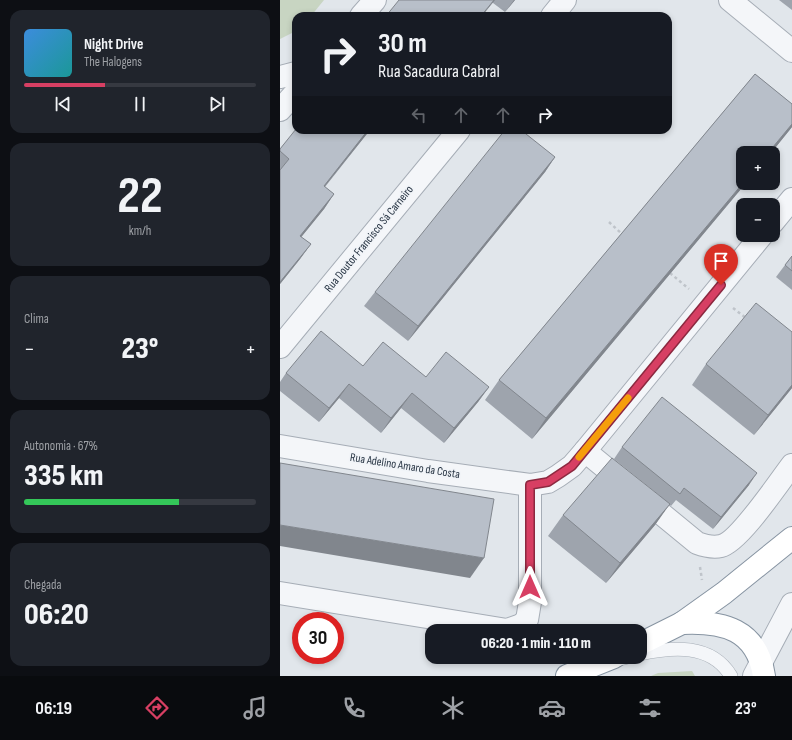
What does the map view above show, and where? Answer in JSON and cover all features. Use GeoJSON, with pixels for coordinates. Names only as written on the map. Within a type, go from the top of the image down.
{"type":"FeatureCollection","features":[{"type":"Feature","properties":{"kind":"highway"},"geometry":{"type":"LineString","coordinates":[[647,640],[682,623],[724,594],[792,538]]}},
{"type":"Feature","properties":{"kind":"highway"},"geometry":{"type":"LineString","coordinates":[[682,623],[706,622],[721,624],[731,628],[746,639],[760,671]]}},
{"type":"Feature","properties":{"kind":"highway"},"geometry":{"type":"LineString","coordinates":[[567,676],[598,664]]}},
{"type":"Feature","properties":{"kind":"street"},"geometry":{"type":"LineString","coordinates":[[364,12],[375,0]]}},
{"type":"Feature","properties":{"kind":"street"},"geometry":{"type":"LineString","coordinates":[[555,12],[565,0]]}},
{"type":"Feature","properties":{"kind":"street"},"geometry":{"type":"LineString","coordinates":[[730,0],[792,51]]}},
{"type":"Feature","properties":{"kind":"street"},"geometry":{"type":"LineString","coordinates":[[280,77],[292,74]]}},
{"type":"Feature","properties":{"kind":"street"},"geometry":{"type":"LineString","coordinates":[[280,110],[292,96]]}},
{"type":"Feature","properties":{"kind":"street","name":"Rua Doutor Francisco Sá Carneiro"},"geometry":{"type":"LineString","coordinates":[[280,347],[456,134]]}},
{"type":"Feature","properties":{"kind":"street"},"geometry":{"type":"LineString","coordinates":[[780,214],[791,202]]}},
{"type":"Feature","properties":{"kind":"street","name":"Rua Adelino Amaro da Costa"},"geometry":{"type":"LineString","coordinates":[[280,446],[530,485],[548,482],[572,466],[756,242]]}},
{"type":"Feature","properties":{"kind":"street"},"geometry":{"type":"LineString","coordinates":[[585,451],[697,543],[706,547],[721,546],[736,537],[792,465]]}},
{"type":"Feature","properties":{"kind":"street"},"geometry":{"type":"LineString","coordinates":[[280,593],[507,630],[515,628],[526,620],[530,602],[530,485]]}},
{"type":"Feature","properties":{"kind":"street"},"geometry":{"type":"LineString","coordinates":[[760,671],[792,604]]}},
{"type":"Feature","properties":{"kind":"lane"},"geometry":{"type":"LineString","coordinates":[[647,653],[673,648],[689,648],[703,652],[719,662],[730,676]]}},
{"type":"Feature","properties":{"kind":"path"},"geometry":{"type":"LineString","coordinates":[[609,222],[623,235]]}},
{"type":"Feature","properties":{"kind":"path"},"geometry":{"type":"LineString","coordinates":[[706,304],[716,312],[724,302],[749,321]]}},
{"type":"Feature","properties":{"kind":"green space"},"geometry":{"type":"Polygon","coordinates":[[[280,0],[324,0],[314,12],[292,12],[292,33],[280,39],[280,0]]]}},
{"type":"Feature","properties":{"kind":"green space"},"geometry":{"type":"Polygon","coordinates":[[[692,671],[695,676],[651,676],[658,673],[692,671]]]}},
{"type":"Feature","properties":{"kind":"building"},"geometry":{"type":"Polygon","coordinates":[[[399,0],[494,0],[484,12],[389,12],[399,0]]]}},
{"type":"Feature","properties":{"kind":"building"},"geometry":{"type":"Polygon","coordinates":[[[755,74],[792,104],[792,124],[774,146],[736,146],[737,190],[546,418],[499,380],[755,74]]]}},
{"type":"Feature","properties":{"kind":"building"},"geometry":{"type":"Polygon","coordinates":[[[292,134],[365,134],[324,186],[334,194],[300,236],[311,244],[280,282],[280,170],[289,159],[280,151],[292,134]]]}},
{"type":"Feature","properties":{"kind":"building"},"geometry":{"type":"Polygon","coordinates":[[[502,134],[526,134],[555,157],[418,326],[375,292],[502,134]]]}},
{"type":"Feature","properties":{"kind":"building"},"geometry":{"type":"Polygon","coordinates":[[[792,256],[792,271],[785,265],[792,256]]]}},
{"type":"Feature","properties":{"kind":"building"},"geometry":{"type":"Polygon","coordinates":[[[756,303],[792,332],[792,385],[768,415],[706,364],[756,303]]]}},
{"type":"Feature","properties":{"kind":"building"},"geometry":{"type":"Polygon","coordinates":[[[321,331],[363,366],[383,342],[426,377],[446,352],[489,387],[454,428],[412,393],[391,418],[349,384],[329,408],[286,373],[321,331]]]}},
{"type":"Feature","properties":{"kind":"building"},"geometry":{"type":"Polygon","coordinates":[[[662,397],[757,473],[721,517],[684,488],[680,494],[622,447],[662,397]]]}},
{"type":"Feature","properties":{"kind":"building"},"geometry":{"type":"Polygon","coordinates":[[[612,458],[670,504],[620,563],[563,515],[612,458]]]}},
{"type":"Feature","properties":{"kind":"building"},"geometry":{"type":"Polygon","coordinates":[[[280,463],[494,499],[484,558],[280,525],[280,463]]]}},
{"type":"Feature","properties":{"kind":"slow traffic"},"geometry":{"type":"LineString","coordinates":[[579,457],[628,398]]}},
{"type":"Feature","properties":{"kind":"route"},"geometry":{"type":"LineString","coordinates":[[530,587],[530,485],[548,482],[572,466],[721,285]]}}]}
